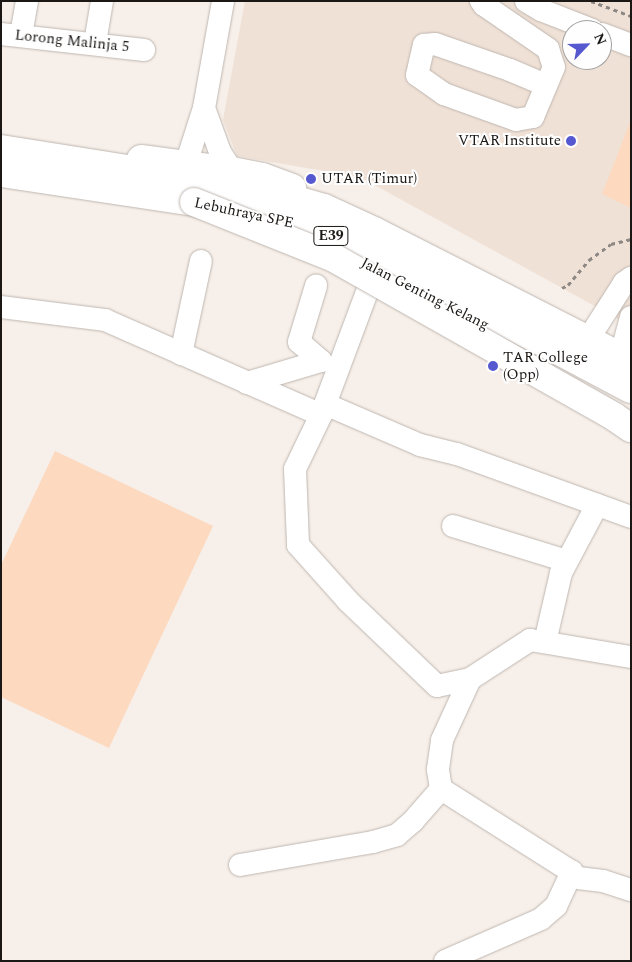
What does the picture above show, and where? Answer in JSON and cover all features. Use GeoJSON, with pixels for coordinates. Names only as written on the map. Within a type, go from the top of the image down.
{"type":"FeatureCollection","features":[{"type":"Feature","properties":{"kind":"main road"},"geometry":{"type":"LineString","coordinates":[[1,142],[186,164],[262,177],[329,201],[594,330],[628,354]]}},
{"type":"Feature","properties":{"kind":"main road","name":"Lebuhraya SPE"},"geometry":{"type":"LineString","coordinates":[[1,149],[265,191],[324,208],[628,354]]}},
{"type":"Feature","properties":{"kind":"main road","name":"Lebuhraya SPE"},"geometry":{"type":"LineString","coordinates":[[1,173],[194,202],[279,218],[368,250],[631,389]]}},
{"type":"Feature","properties":{"kind":"main road","name":"Jalan Genting Kelang"},"geometry":{"type":"LineString","coordinates":[[1,184],[178,203],[266,222],[319,241],[376,268],[605,385],[631,401]]}},
{"type":"Feature","properties":{"kind":"main road"},"geometry":{"type":"LineString","coordinates":[[194,202],[334,258],[631,428]]}},
{"type":"Feature","properties":{"kind":"street"},"geometry":{"type":"LineString","coordinates":[[11,34],[27,1]]}},
{"type":"Feature","properties":{"kind":"street"},"geometry":{"type":"LineString","coordinates":[[95,43],[102,1]]}},
{"type":"Feature","properties":{"kind":"street"},"geometry":{"type":"LineString","coordinates":[[186,164],[204,108],[223,1]]}},
{"type":"Feature","properties":{"kind":"street"},"geometry":{"type":"LineString","coordinates":[[481,1],[548,49],[554,67],[533,117],[516,120],[444,94],[417,75],[424,44],[435,44],[510,70],[546,85]]}},
{"type":"Feature","properties":{"kind":"street"},"geometry":{"type":"LineString","coordinates":[[526,1],[541,10],[566,20]]}},
{"type":"Feature","properties":{"kind":"street","name":"Lorong Malinja 5"},"geometry":{"type":"LineString","coordinates":[[11,34],[144,50]]}},
{"type":"Feature","properties":{"kind":"street"},"geometry":{"type":"LineString","coordinates":[[612,38],[631,45]]}},
{"type":"Feature","properties":{"kind":"street"},"geometry":{"type":"LineString","coordinates":[[204,108],[220,152],[232,171]]}},
{"type":"Feature","properties":{"kind":"street"},"geometry":{"type":"LineString","coordinates":[[181,354],[201,261]]}},
{"type":"Feature","properties":{"kind":"street"},"geometry":{"type":"LineString","coordinates":[[376,268],[323,410],[295,469],[298,545],[348,601],[437,686],[470,679],[530,640],[631,657]]}},
{"type":"Feature","properties":{"kind":"street"},"geometry":{"type":"LineString","coordinates":[[594,330],[624,283],[631,278]]}},
{"type":"Feature","properties":{"kind":"street"},"geometry":{"type":"LineString","coordinates":[[247,383],[321,362],[299,342],[316,286]]}},
{"type":"Feature","properties":{"kind":"street"},"geometry":{"type":"LineString","coordinates":[[1,307],[105,320],[247,383],[420,444],[457,454],[596,506],[631,517]]}},
{"type":"Feature","properties":{"kind":"street"},"geometry":{"type":"LineString","coordinates":[[628,354],[631,317]]}},
{"type":"Feature","properties":{"kind":"street"},"geometry":{"type":"LineString","coordinates":[[544,642],[561,573],[596,506]]}},
{"type":"Feature","properties":{"kind":"street"},"geometry":{"type":"LineString","coordinates":[[453,526],[567,561]]}},
{"type":"Feature","properties":{"kind":"street"},"geometry":{"type":"LineString","coordinates":[[445,961],[541,919],[556,906],[572,872],[441,789],[438,769],[442,740],[470,679]]}},
{"type":"Feature","properties":{"kind":"street"},"geometry":{"type":"LineString","coordinates":[[240,865],[373,842],[397,836],[441,789]]}},
{"type":"Feature","properties":{"kind":"street"},"geometry":{"type":"LineString","coordinates":[[570,877],[603,882],[631,890]]}},
{"type":"Feature","properties":{"kind":"path"},"geometry":{"type":"LineString","coordinates":[[591,1],[631,16]]}},
{"type":"Feature","properties":{"kind":"path"},"geometry":{"type":"LineString","coordinates":[[562,288],[568,285],[589,260],[612,244],[631,239]]}},
{"type":"Feature","properties":{"kind":"shaded area"},"geometry":{"type":"Polygon","coordinates":[[[245,1],[631,1],[631,326],[360,177],[237,156],[223,120],[245,1]]]}},
{"type":"Feature","properties":{"kind":"shaded area"},"geometry":{"type":"Polygon","coordinates":[[[631,120],[631,208],[602,194],[631,120]]]}},
{"type":"Feature","properties":{"kind":"shaded area"},"geometry":{"type":"Polygon","coordinates":[[[55,451],[213,526],[109,748],[1,697],[1,565],[55,451]]]}},
{"type":"Feature","properties":{"kind":"place","name":"VTAR Institute"},"geometry":{"type":"Point","coordinates":[571,141]}},
{"type":"Feature","properties":{"kind":"place","name":"UTAR (Timur)"},"geometry":{"type":"Point","coordinates":[311,179]}},
{"type":"Feature","properties":{"kind":"place","name":"TAR College (Opp)"},"geometry":{"type":"Point","coordinates":[493,366]}}]}
